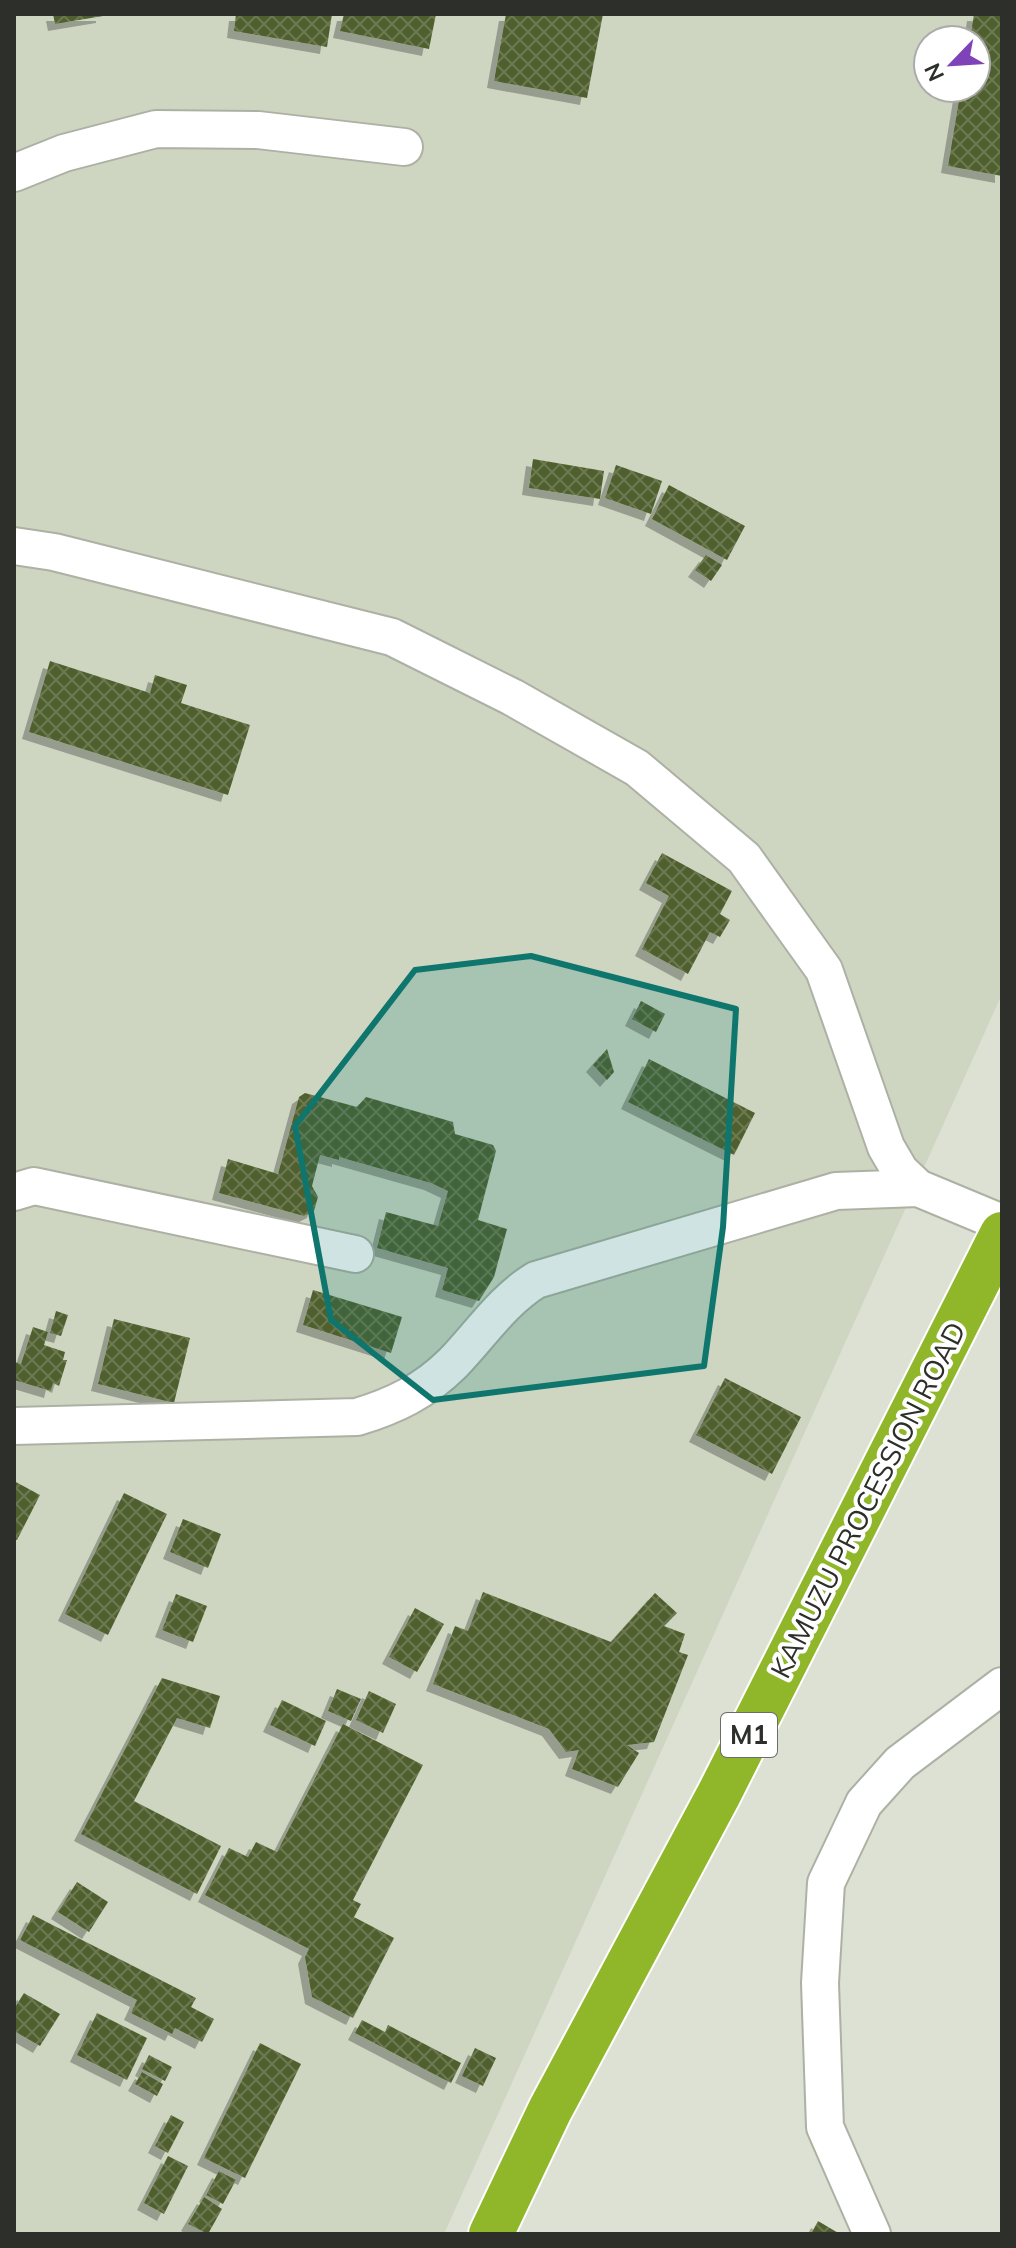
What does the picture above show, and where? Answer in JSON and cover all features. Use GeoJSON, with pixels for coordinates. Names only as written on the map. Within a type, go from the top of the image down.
{"type":"FeatureCollection","features":[{"type":"Feature","properties":{"kind":"highway","name":"KAMUZU PROCESSION ROAD"},"geometry":{"type":"LineString","coordinates":[[491,2234],[550,2110],[719,1794],[1002,1234]]}},
{"type":"Feature","properties":{"kind":"street"},"geometry":{"type":"LineString","coordinates":[[14,173],[64,153],[156,129],[258,130],[404,147]]}},
{"type":"Feature","properties":{"kind":"street"},"geometry":{"type":"LineString","coordinates":[[14,546],[54,552],[392,637],[512,697],[637,768],[744,858],[824,970],[886,1147],[900,1171],[918,1188],[1002,1223]]}},
{"type":"Feature","properties":{"kind":"street"},"geometry":{"type":"LineString","coordinates":[[14,1192],[34,1186],[355,1254]]}},
{"type":"Feature","properties":{"kind":"street"},"geometry":{"type":"LineString","coordinates":[[14,1426],[357,1417],[394,1406],[428,1385],[453,1363],[515,1293],[536,1280],[836,1191],[918,1188]]}},
{"type":"Feature","properties":{"kind":"street"},"geometry":{"type":"LineString","coordinates":[[872,2234],[825,2127],[820,1983],[826,1883],[864,1803],[900,1763],[1002,1686]]}},
{"type":"Feature","properties":{"kind":"highlighted area"},"geometry":{"type":"Polygon","coordinates":[[[531,956],[736,1009],[723,1227],[704,1366],[433,1400],[331,1320],[295,1126],[415,970],[531,956]]]}},
{"type":"Feature","properties":{"kind":"shaded area"},"geometry":{"type":"Polygon","coordinates":[[[14,14],[1002,14],[1002,994],[444,2234],[14,2234],[14,14]]]}},
{"type":"Feature","properties":{"kind":"building"},"geometry":{"type":"Polygon","coordinates":[[[53,14],[103,14],[103,16],[55,24],[53,14]]]}},
{"type":"Feature","properties":{"kind":"building"},"geometry":{"type":"Polygon","coordinates":[[[236,14],[332,14],[327,47],[234,31],[236,14]]]}},
{"type":"Feature","properties":{"kind":"building"},"geometry":{"type":"Polygon","coordinates":[[[344,14],[436,14],[429,49],[340,31],[344,14]]]}},
{"type":"Feature","properties":{"kind":"building"},"geometry":{"type":"Polygon","coordinates":[[[506,14],[603,14],[587,98],[494,81],[506,14]]]}},
{"type":"Feature","properties":{"kind":"building"},"geometry":{"type":"Polygon","coordinates":[[[974,14],[1002,15],[1002,176],[948,166],[958,104],[992,104],[992,24],[972,24],[974,14]]]}},
{"type":"Feature","properties":{"kind":"building"},"geometry":{"type":"Polygon","coordinates":[[[533,459],[604,471],[600,499],[529,488],[533,459]]]}},
{"type":"Feature","properties":{"kind":"building"},"geometry":{"type":"Polygon","coordinates":[[[616,465],[662,481],[651,514],[605,498],[616,465]]]}},
{"type":"Feature","properties":{"kind":"building"},"geometry":{"type":"Polygon","coordinates":[[[669,485],[745,526],[727,560],[652,519],[669,485]]]}},
{"type":"Feature","properties":{"kind":"building"},"geometry":{"type":"Polygon","coordinates":[[[706,555],[722,565],[711,581],[695,570],[706,555]]]}},
{"type":"Feature","properties":{"kind":"building"},"geometry":{"type":"Polygon","coordinates":[[[50,661],[150,693],[155,675],[187,685],[181,703],[250,725],[228,795],[29,732],[50,661]]]}},
{"type":"Feature","properties":{"kind":"building"},"geometry":{"type":"Polygon","coordinates":[[[662,853],[732,891],[720,914],[730,920],[720,937],[710,932],[688,974],[642,949],[669,896],[646,883],[662,853]]]}},
{"type":"Feature","properties":{"kind":"building"},"geometry":{"type":"Polygon","coordinates":[[[641,1001],[665,1014],[656,1032],[632,1019],[641,1001]]]}},
{"type":"Feature","properties":{"kind":"building"},"geometry":{"type":"Polygon","coordinates":[[[607,1049],[614,1072],[607,1080],[593,1065],[607,1049]]]}},
{"type":"Feature","properties":{"kind":"building"},"geometry":{"type":"Polygon","coordinates":[[[649,1059],[755,1113],[734,1155],[628,1102],[649,1059]]]}},
{"type":"Feature","properties":{"kind":"building"},"geometry":{"type":"Polygon","coordinates":[[[305,1093],[357,1107],[366,1097],[453,1122],[455,1134],[493,1145],[496,1151],[478,1220],[507,1229],[494,1277],[479,1301],[442,1290],[448,1268],[377,1248],[386,1212],[438,1226],[448,1191],[431,1183],[339,1157],[339,1160],[320,1155],[312,1186],[318,1197],[314,1211],[304,1216],[219,1193],[228,1159],[278,1174],[299,1097],[305,1093]]]}},
{"type":"Feature","properties":{"kind":"building"},"geometry":{"type":"Polygon","coordinates":[[[313,1290],[402,1317],[391,1353],[303,1325],[313,1290]]]}},
{"type":"Feature","properties":{"kind":"building"},"geometry":{"type":"Polygon","coordinates":[[[56,1311],[68,1315],[61,1336],[50,1333],[56,1311]]]}},
{"type":"Feature","properties":{"kind":"building"},"geometry":{"type":"Polygon","coordinates":[[[114,1319],[190,1338],[174,1403],[98,1384],[114,1319]]]}},
{"type":"Feature","properties":{"kind":"building"},"geometry":{"type":"Polygon","coordinates":[[[33,1327],[48,1332],[44,1345],[65,1352],[63,1360],[67,1360],[59,1386],[53,1383],[51,1391],[14,1380],[15,1362],[21,1364],[33,1327]]]}},
{"type":"Feature","properties":{"kind":"building"},"geometry":{"type":"Polygon","coordinates":[[[725,1378],[801,1417],[772,1474],[696,1435],[725,1378]]]}},
{"type":"Feature","properties":{"kind":"building"},"geometry":{"type":"Polygon","coordinates":[[[14,1481],[40,1495],[17,1540],[14,1539],[14,1481]]]}},
{"type":"Feature","properties":{"kind":"building"},"geometry":{"type":"Polygon","coordinates":[[[124,1493],[167,1514],[108,1635],[65,1614],[124,1493]]]}},
{"type":"Feature","properties":{"kind":"building"},"geometry":{"type":"Polygon","coordinates":[[[183,1519],[221,1534],[208,1568],[170,1552],[183,1519]]]}},
{"type":"Feature","properties":{"kind":"building"},"geometry":{"type":"Polygon","coordinates":[[[483,1592],[611,1642],[655,1593],[677,1613],[664,1626],[685,1634],[679,1652],[688,1655],[654,1742],[627,1745],[639,1753],[618,1787],[572,1769],[579,1750],[566,1752],[549,1729],[433,1684],[455,1626],[468,1631],[483,1592]]]}},
{"type":"Feature","properties":{"kind":"building"},"geometry":{"type":"Polygon","coordinates":[[[176,1594],[207,1606],[193,1642],[162,1630],[176,1594]]]}},
{"type":"Feature","properties":{"kind":"building"},"geometry":{"type":"Polygon","coordinates":[[[415,1608],[444,1624],[417,1672],[389,1657],[415,1608]]]}},
{"type":"Feature","properties":{"kind":"building"},"geometry":{"type":"Polygon","coordinates":[[[162,1678],[220,1696],[210,1728],[177,1718],[134,1801],[221,1846],[197,1894],[81,1834],[162,1678]]]}},
{"type":"Feature","properties":{"kind":"building"},"geometry":{"type":"Polygon","coordinates":[[[337,1689],[361,1699],[351,1721],[328,1711],[337,1689]]]}},
{"type":"Feature","properties":{"kind":"building"},"geometry":{"type":"Polygon","coordinates":[[[369,1691],[396,1704],[383,1733],[356,1720],[369,1691]]]}},
{"type":"Feature","properties":{"kind":"building"},"geometry":{"type":"Polygon","coordinates":[[[282,1700],[326,1721],[315,1746],[270,1725],[282,1700]]]}},
{"type":"Feature","properties":{"kind":"building"},"geometry":{"type":"Polygon","coordinates":[[[343,1724],[423,1765],[353,1900],[361,1904],[354,1917],[394,1938],[353,2018],[312,1997],[305,1957],[309,1949],[205,1895],[229,1848],[248,1857],[256,1842],[277,1852],[343,1724]]]}},
{"type":"Feature","properties":{"kind":"building"},"geometry":{"type":"Polygon","coordinates":[[[77,1882],[108,1902],[89,1932],[58,1912],[77,1882]]]}},
{"type":"Feature","properties":{"kind":"building"},"geometry":{"type":"Polygon","coordinates":[[[33,1915],[196,1998],[191,2007],[214,2019],[202,2042],[175,2028],[172,2034],[131,2013],[137,2000],[20,1940],[33,1915]]]}},
{"type":"Feature","properties":{"kind":"building"},"geometry":{"type":"Polygon","coordinates":[[[24,1993],[60,2014],[40,2046],[14,2031],[14,2009],[24,1993]]]}},
{"type":"Feature","properties":{"kind":"building"},"geometry":{"type":"Polygon","coordinates":[[[97,2013],[147,2038],[127,2080],[77,2055],[97,2013]]]}},
{"type":"Feature","properties":{"kind":"building"},"geometry":{"type":"Polygon","coordinates":[[[362,2020],[385,2032],[388,2025],[461,2063],[451,2083],[355,2033],[362,2020]]]}},
{"type":"Feature","properties":{"kind":"building"},"geometry":{"type":"Polygon","coordinates":[[[260,2043],[301,2064],[245,2178],[204,2158],[260,2043]]]}},
{"type":"Feature","properties":{"kind":"building"},"geometry":{"type":"Polygon","coordinates":[[[475,2048],[496,2058],[483,2086],[462,2076],[475,2048]]]}},
{"type":"Feature","properties":{"kind":"building"},"geometry":{"type":"Polygon","coordinates":[[[149,2055],[172,2067],[165,2081],[142,2069],[149,2055]]]}},
{"type":"Feature","properties":{"kind":"building"},"geometry":{"type":"Polygon","coordinates":[[[142,2072],[163,2084],[157,2096],[135,2084],[142,2072]]]}},
{"type":"Feature","properties":{"kind":"building"},"geometry":{"type":"Polygon","coordinates":[[[171,2115],[184,2122],[168,2153],[155,2146],[171,2115]]]}},
{"type":"Feature","properties":{"kind":"building"},"geometry":{"type":"Polygon","coordinates":[[[168,2156],[188,2166],[164,2214],[144,2203],[168,2156]]]}},
{"type":"Feature","properties":{"kind":"building"},"geometry":{"type":"Polygon","coordinates":[[[219,2171],[236,2180],[223,2204],[206,2195],[219,2171]]]}},
{"type":"Feature","properties":{"kind":"building"},"geometry":{"type":"Polygon","coordinates":[[[204,2197],[222,2209],[208,2234],[188,2224],[204,2197]]]}},
{"type":"Feature","properties":{"kind":"building"},"geometry":{"type":"Polygon","coordinates":[[[818,2221],[840,2234],[811,2234],[818,2221]]]}}]}
